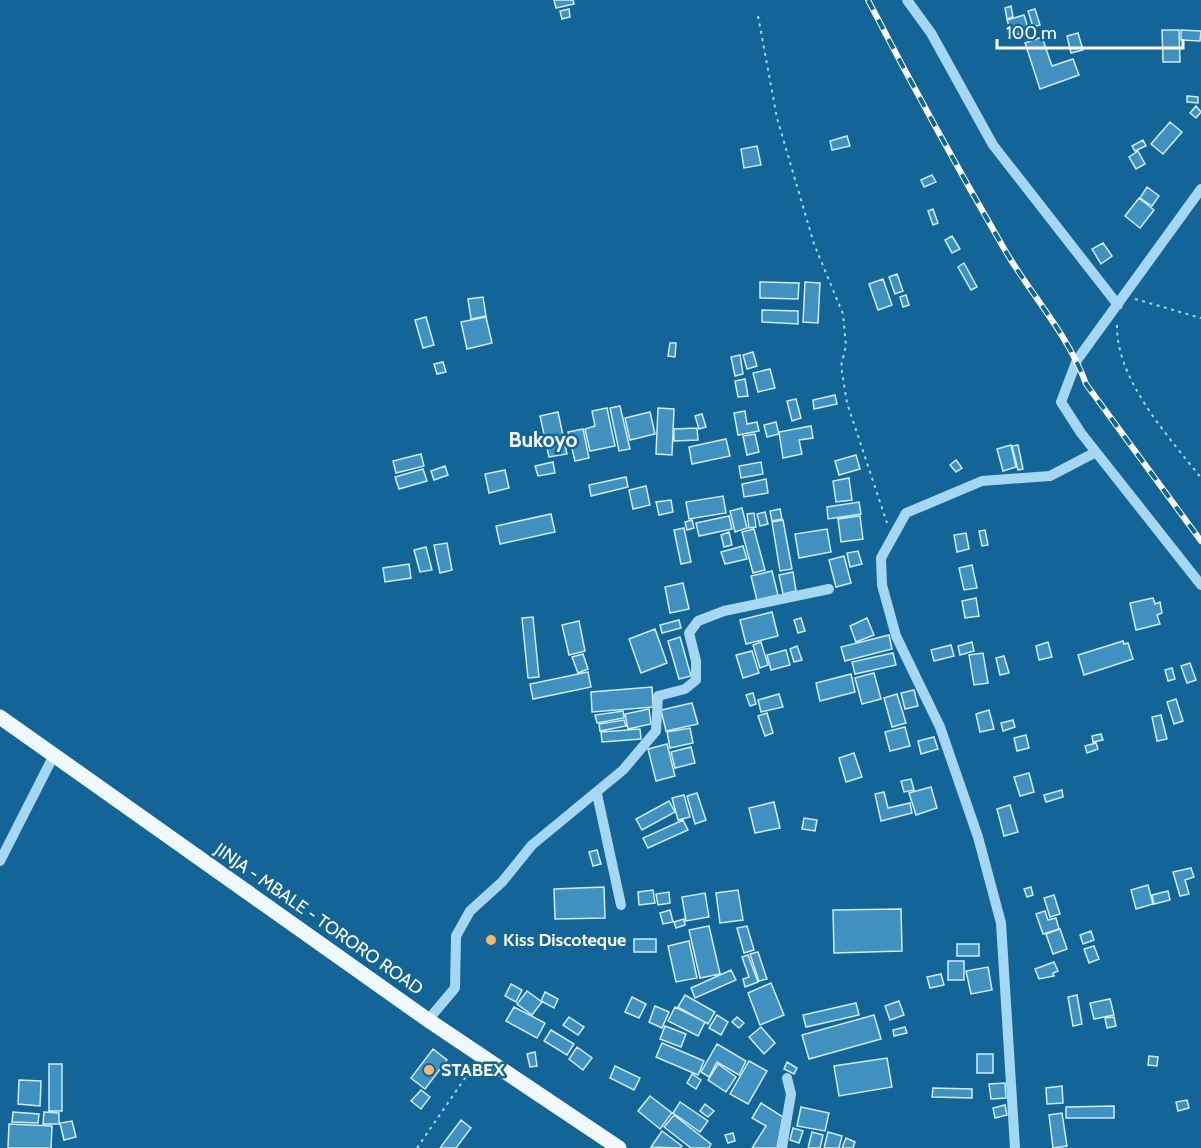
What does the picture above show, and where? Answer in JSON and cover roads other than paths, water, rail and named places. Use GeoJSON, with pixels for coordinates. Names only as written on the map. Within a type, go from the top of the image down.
{"type":"FeatureCollection","features":[{"type":"Feature","properties":{"kind":"main road","name":"JINJA - MBALE - TORORO ROAD"},"geometry":{"type":"LineString","coordinates":[[0,717],[428,1020],[620,1148]]}},
{"type":"Feature","properties":{"kind":"street"},"geometry":{"type":"LineString","coordinates":[[906,0],[931,33],[993,145],[1121,301]]}},
{"type":"Feature","properties":{"kind":"street"},"geometry":{"type":"LineString","coordinates":[[1201,189],[1077,360],[1061,402],[1096,452],[1201,585]]}},
{"type":"Feature","properties":{"kind":"street"},"geometry":{"type":"LineString","coordinates":[[1015,1148],[1001,923],[978,837],[940,727],[896,636],[882,585],[881,558],[906,513],[982,480],[1050,476],[1096,452]]}},
{"type":"Feature","properties":{"kind":"street"},"geometry":{"type":"LineString","coordinates":[[428,1020],[455,988],[456,936],[470,911],[502,882],[532,845],[597,794],[623,770],[656,731],[658,696],[685,688],[696,680],[696,661],[689,633],[698,621],[724,611],[829,589]]}},
{"type":"Feature","properties":{"kind":"street"},"geometry":{"type":"LineString","coordinates":[[0,861],[54,755]]}},
{"type":"Feature","properties":{"kind":"street"},"geometry":{"type":"LineString","coordinates":[[597,794],[621,905]]}},
{"type":"Feature","properties":{"kind":"street"},"geometry":{"type":"LineString","coordinates":[[782,1148],[791,1094],[787,1078]]}},
{"type":"Feature","properties":{"kind":"railway"},"geometry":{"type":"LineString","coordinates":[[868,0],[988,221],[1070,349],[1086,384],[1201,541]]}},
{"type":"Feature","properties":{"kind":"place","name":"Kiss Discoteque"},"geometry":{"type":"Point","coordinates":[491,940]}},
{"type":"Feature","properties":{"kind":"place","name":"STABEX"},"geometry":{"type":"Point","coordinates":[429,1070]}},
{"type":"Feature","properties":{"kind":"district","name":"Bukoyo"},"geometry":{"type":"Point","coordinates":[543,440]}}]}
